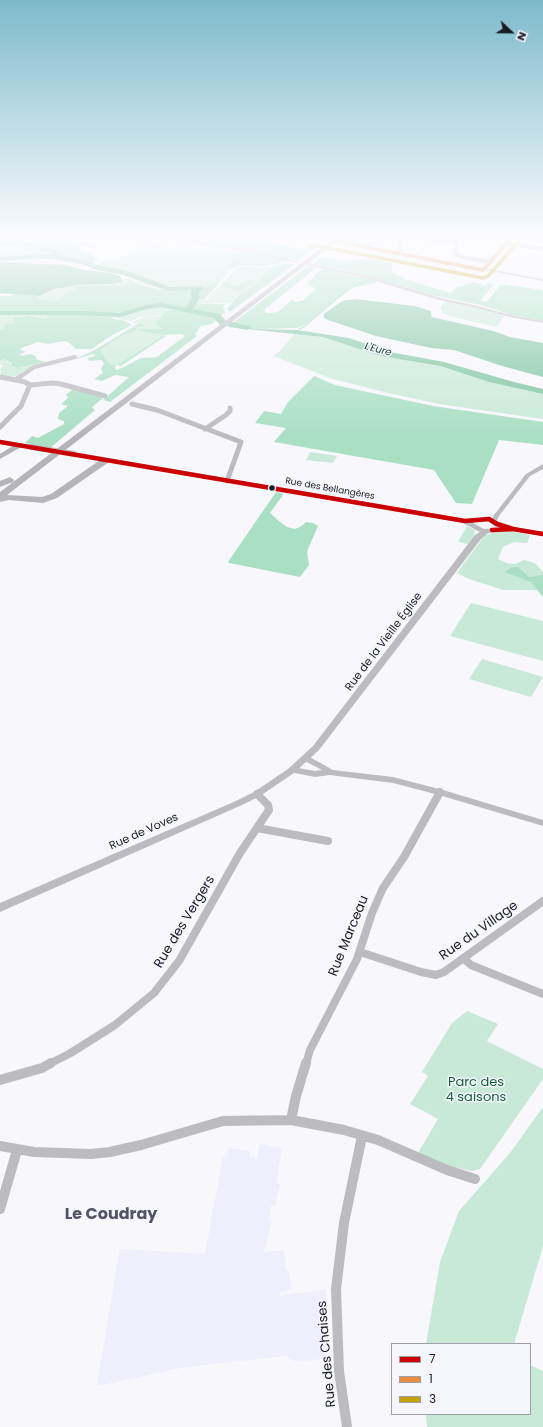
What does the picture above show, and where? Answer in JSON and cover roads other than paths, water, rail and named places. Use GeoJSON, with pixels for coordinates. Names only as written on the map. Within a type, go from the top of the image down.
{"type":"FeatureCollection","features":[{"type":"Feature","properties":{"kind":"main road"},"geometry":{"type":"LineString","coordinates":[[0,487],[102,414],[249,304]]}},
{"type":"Feature","properties":{"kind":"main road"},"geometry":{"type":"LineString","coordinates":[[0,498],[102,414]]}},
{"type":"Feature","properties":{"kind":"main road"},"geometry":{"type":"LineString","coordinates":[[0,456],[4,443]]}},
{"type":"Feature","properties":{"kind":"main road","name":"Rue des Bellangères"},"geometry":{"type":"LineString","coordinates":[[4,443],[465,521],[477,528]]}},
{"type":"Feature","properties":{"kind":"main road"},"geometry":{"type":"LineString","coordinates":[[0,456],[19,446]]}},
{"type":"Feature","properties":{"kind":"main road"},"geometry":{"type":"LineString","coordinates":[[85,474],[95,458]]}},
{"type":"Feature","properties":{"kind":"main road"},"geometry":{"type":"LineString","coordinates":[[0,498],[9,497],[43,500],[54,496],[106,460]]}},
{"type":"Feature","properties":{"kind":"main road"},"geometry":{"type":"LineString","coordinates":[[22,498],[15,493],[14,490],[27,476]]}},
{"type":"Feature","properties":{"kind":"main road"},"geometry":{"type":"LineString","coordinates":[[0,484],[10,480]]}},
{"type":"Feature","properties":{"kind":"main road"},"geometry":{"type":"LineString","coordinates":[[477,528],[486,519],[512,528],[543,534]]}},
{"type":"Feature","properties":{"kind":"main road","name":"Rue de la Vieille Église"},"geometry":{"type":"LineString","coordinates":[[306,758],[341,716],[477,528],[486,531],[496,522]]}},
{"type":"Feature","properties":{"kind":"main road","name":"Rue de Voves"},"geometry":{"type":"LineString","coordinates":[[0,908],[257,794],[293,770],[306,758]]}},
{"type":"Feature","properties":{"kind":"street"},"geometry":{"type":"LineString","coordinates":[[465,304],[510,316],[543,322]]}},
{"type":"Feature","properties":{"kind":"street"},"geometry":{"type":"LineString","coordinates":[[15,380],[34,367],[75,357]]}},
{"type":"Feature","properties":{"kind":"street"},"geometry":{"type":"LineString","coordinates":[[0,377],[30,385],[52,383],[105,396]]}},
{"type":"Feature","properties":{"kind":"street"},"geometry":{"type":"LineString","coordinates":[[0,427],[21,406],[30,385]]}},
{"type":"Feature","properties":{"kind":"street"},"geometry":{"type":"LineString","coordinates":[[132,404],[157,410],[241,442],[226,481]]}},
{"type":"Feature","properties":{"kind":"street"},"geometry":{"type":"LineString","coordinates":[[205,429],[226,415],[230,411],[230,408]]}},
{"type":"Feature","properties":{"kind":"street"},"geometry":{"type":"LineString","coordinates":[[496,522],[528,475],[543,466]]}},
{"type":"Feature","properties":{"kind":"street"},"geometry":{"type":"LineString","coordinates":[[306,758],[330,772]]}},
{"type":"Feature","properties":{"kind":"street"},"geometry":{"type":"LineString","coordinates":[[293,770],[314,774],[330,772],[393,780],[440,792],[543,823]]}},
{"type":"Feature","properties":{"kind":"street","name":"Rue Marceau"},"geometry":{"type":"LineString","coordinates":[[291,1120],[296,1096],[310,1050],[360,952],[372,913],[384,888],[404,857],[440,792]]}},
{"type":"Feature","properties":{"kind":"street","name":"Rue des Vergers"},"geometry":{"type":"LineString","coordinates":[[0,1080],[42,1068],[70,1054],[115,1025],[154,993],[179,961],[240,853],[269,810],[268,805],[257,794]]}},
{"type":"Feature","properties":{"kind":"street"},"geometry":{"type":"LineString","coordinates":[[257,828],[328,841]]}},
{"type":"Feature","properties":{"kind":"street","name":"Rue du Village"},"geometry":{"type":"LineString","coordinates":[[360,952],[421,972],[436,975],[444,972],[543,901]]}},
{"type":"Feature","properties":{"kind":"street"},"geometry":{"type":"LineString","coordinates":[[463,958],[471,965],[543,994]]}},
{"type":"Feature","properties":{"kind":"street"},"geometry":{"type":"LineString","coordinates":[[0,1146],[17,1150],[65,1154],[91,1154],[110,1152],[141,1145],[223,1121],[291,1120],[344,1130],[378,1140],[447,1170],[475,1179]]}},
{"type":"Feature","properties":{"kind":"street","name":"Rue des Chaises"},"geometry":{"type":"LineString","coordinates":[[347,1427],[339,1371],[336,1290],[344,1223],[362,1136]]}},
{"type":"Feature","properties":{"kind":"street"},"geometry":{"type":"LineString","coordinates":[[0,1209],[17,1150]]}},
{"type":"Feature","properties":{"kind":"water"},"geometry":{"type":"Polygon","coordinates":[[[338,304],[394,304],[415,306],[431,311],[432,317],[493,331],[510,337],[543,343],[543,377],[502,366],[454,350],[431,348],[376,336],[328,320],[324,318],[324,314],[338,304]]]}},
{"type":"Feature","properties":{"kind":"water"},"geometry":{"type":"Polygon","coordinates":[[[234,322],[254,329],[297,330],[349,338],[390,352],[444,362],[543,389],[543,394],[489,382],[440,366],[381,356],[323,337],[228,327],[234,322]]]}},
{"type":"Feature","properties":{"kind":"waterway"},"geometry":{"type":"LineString","coordinates":[[188,310],[192,304]]}},
{"type":"Feature","properties":{"kind":"waterway"},"geometry":{"type":"LineString","coordinates":[[299,332],[299,329],[304,327],[331,304]]}},
{"type":"Feature","properties":{"kind":"waterway","name":"L'Eure"},"geometry":{"type":"LineString","coordinates":[[0,313],[81,313],[121,315],[146,307],[161,305],[217,316],[223,323],[247,328]]}},
{"type":"Feature","properties":{"kind":"district","name":"Le Coudray"},"geometry":{"type":"Point","coordinates":[111,1215]}},
{"type":"Feature","properties":{"kind":"park label","name":"Parc des 4 saisons"},"geometry":{"type":"Point","coordinates":[476,1090]}}]}
